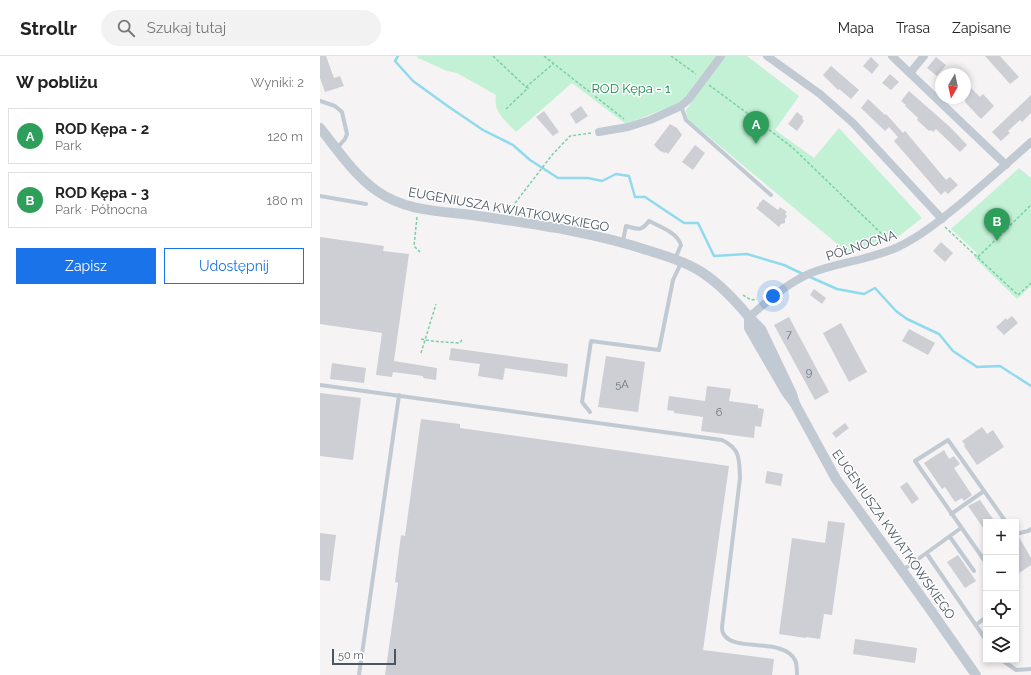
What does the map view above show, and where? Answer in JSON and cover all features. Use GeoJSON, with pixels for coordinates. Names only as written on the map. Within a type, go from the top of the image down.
{"type":"FeatureCollection","features":[{"type":"Feature","properties":{"kind":"street"},"geometry":{"type":"LineString","coordinates":[[599,132],[650,120],[681,106],[689,99],[720,56]]}},
{"type":"Feature","properties":{"kind":"street"},"geometry":{"type":"LineString","coordinates":[[767,56],[820,94],[854,122],[940,220]]}},
{"type":"Feature","properties":{"kind":"street"},"geometry":{"type":"LineString","coordinates":[[892,56],[1006,165]]}},
{"type":"Feature","properties":{"kind":"street"},"geometry":{"type":"LineString","coordinates":[[910,73],[924,56]]}},
{"type":"Feature","properties":{"kind":"street","name":"EUGENIUSZA KWIATKOWSKIEGO"},"geometry":{"type":"LineString","coordinates":[[320,128],[359,175],[376,191],[403,204],[425,210],[506,220],[570,231],[622,243],[678,261],[702,272],[715,282],[729,294],[761,329],[792,394],[795,404],[836,479],[976,675]]}},
{"type":"Feature","properties":{"kind":"street","name":"PÓŁNOCNA"},"geometry":{"type":"LineString","coordinates":[[749,317],[785,288],[811,273],[878,255],[915,238],[940,220],[1031,142]]}},
{"type":"Feature","properties":{"kind":"lane"},"geometry":{"type":"LineString","coordinates":[[320,101],[335,106],[342,112],[347,134],[345,139],[336,148]]}},
{"type":"Feature","properties":{"kind":"lane"},"geometry":{"type":"LineString","coordinates":[[681,106],[686,120],[771,195]]}},
{"type":"Feature","properties":{"kind":"lane"},"geometry":{"type":"LineString","coordinates":[[320,196],[366,204]]}},
{"type":"Feature","properties":{"kind":"lane"},"geometry":{"type":"LineString","coordinates":[[590,412],[582,402],[591,341],[659,350],[672,280],[681,245],[679,239],[673,234],[649,221],[644,228],[641,229],[626,226],[622,243]]}},
{"type":"Feature","properties":{"kind":"lane"},"geometry":{"type":"LineString","coordinates":[[320,385],[722,440],[731,444],[736,451],[739,460],[740,478],[722,627],[724,635],[728,639],[735,642],[777,648],[790,653],[796,661],[797,675]]}},
{"type":"Feature","properties":{"kind":"lane"},"geometry":{"type":"LineString","coordinates":[[359,675],[399,396]]}},
{"type":"Feature","properties":{"kind":"lane"},"geometry":{"type":"LineString","coordinates":[[983,555],[961,528],[915,461],[948,440],[1004,519]]}},
{"type":"Feature","properties":{"kind":"lane"},"geometry":{"type":"LineString","coordinates":[[951,514],[984,491]]}},
{"type":"Feature","properties":{"kind":"lane"},"geometry":{"type":"LineString","coordinates":[[902,571],[961,528]]}},
{"type":"Feature","properties":{"kind":"lane"},"geometry":{"type":"LineString","coordinates":[[1019,533],[1031,529]]}},
{"type":"Feature","properties":{"kind":"lane"},"geometry":{"type":"LineString","coordinates":[[950,537],[974,571]]}},
{"type":"Feature","properties":{"kind":"lane"},"geometry":{"type":"LineString","coordinates":[[927,554],[983,636]]}},
{"type":"Feature","properties":{"kind":"lane"},"geometry":{"type":"LineString","coordinates":[[976,625],[983,619]]}},
{"type":"Feature","properties":{"kind":"lane"},"geometry":{"type":"LineString","coordinates":[[1006,663],[1016,670],[1031,669]]}},
{"type":"Feature","properties":{"kind":"path"},"geometry":{"type":"LineString","coordinates":[[493,56],[526,86]]}},
{"type":"Feature","properties":{"kind":"path"},"geometry":{"type":"LineString","coordinates":[[544,56],[632,125]]}},
{"type":"Feature","properties":{"kind":"path"},"geometry":{"type":"LineString","coordinates":[[671,56],[696,74]]}},
{"type":"Feature","properties":{"kind":"path"},"geometry":{"type":"LineString","coordinates":[[506,109],[528,88],[526,86],[553,64]]}},
{"type":"Feature","properties":{"kind":"path"},"geometry":{"type":"LineString","coordinates":[[703,81],[793,148],[884,236]]}},
{"type":"Feature","properties":{"kind":"path"},"geometry":{"type":"LineString","coordinates":[[506,220],[509,211],[545,163],[570,136],[599,132]]}},
{"type":"Feature","properties":{"kind":"path"},"geometry":{"type":"LineString","coordinates":[[978,257],[1031,205]]}},
{"type":"Feature","properties":{"kind":"path"},"geometry":{"type":"LineString","coordinates":[[940,220],[1018,295],[1031,283]]}},
{"type":"Feature","properties":{"kind":"path"},"geometry":{"type":"LineString","coordinates":[[422,353],[436,304]]}},
{"type":"Feature","properties":{"kind":"path"},"geometry":{"type":"LineString","coordinates":[[421,339],[460,343],[463,338]]}},
{"type":"Feature","properties":{"kind":"green space","name":"ROD Kępa - 1"},"geometry":{"type":"Polygon","coordinates":[[[417,56],[716,56],[682,102],[626,124],[572,83],[516,132],[504,120],[498,111],[496,107],[496,95],[457,73],[447,71],[418,58],[417,56]]]}},
{"type":"Feature","properties":{"kind":"green space"},"geometry":{"type":"Polygon","coordinates":[[[725,56],[747,56],[799,96],[775,130],[814,158],[839,128],[922,218],[899,236],[847,252],[691,122],[687,117],[686,110],[725,56]]]}},
{"type":"Feature","properties":{"kind":"green space"},"geometry":{"type":"Polygon","coordinates":[[[1019,168],[1031,178],[1031,286],[1017,299],[974,257],[977,253],[951,229],[1019,168]]]}},
{"type":"Feature","properties":{"kind":"building"},"geometry":{"type":"Polygon","coordinates":[[[320,56],[326,56],[334,78],[340,76],[344,86],[325,92],[320,78],[320,56]]]}},
{"type":"Feature","properties":{"kind":"building"},"geometry":{"type":"Polygon","coordinates":[[[985,56],[1000,56],[1019,77],[1010,84],[985,56]]]}},
{"type":"Feature","properties":{"kind":"building"},"geometry":{"type":"Polygon","coordinates":[[[871,57],[879,65],[872,74],[863,66],[871,57]]]}},
{"type":"Feature","properties":{"kind":"building"},"geometry":{"type":"Polygon","coordinates":[[[936,57],[946,65],[944,68],[935,68],[935,74],[927,68],[936,57]]]}},
{"type":"Feature","properties":{"kind":"building"},"geometry":{"type":"Polygon","coordinates":[[[831,66],[859,90],[851,99],[839,89],[838,90],[823,75],[831,66]]]}},
{"type":"Feature","properties":{"kind":"building"},"geometry":{"type":"Polygon","coordinates":[[[890,74],[899,82],[891,90],[882,83],[890,74]]]}},
{"type":"Feature","properties":{"kind":"building"},"geometry":{"type":"Polygon","coordinates":[[[971,88],[980,97],[983,94],[994,106],[981,119],[967,104],[971,104],[971,88]]]}},
{"type":"Feature","properties":{"kind":"building"},"geometry":{"type":"Polygon","coordinates":[[[909,91],[951,128],[967,145],[960,152],[936,129],[933,132],[931,130],[929,131],[905,106],[906,105],[901,101],[909,91]]]}},
{"type":"Feature","properties":{"kind":"building"},"geometry":{"type":"Polygon","coordinates":[[[1031,95],[1031,113],[1022,122],[1020,120],[1008,131],[1010,133],[1001,141],[992,132],[1031,95]]]}},
{"type":"Feature","properties":{"kind":"building"},"geometry":{"type":"Polygon","coordinates":[[[868,99],[885,115],[886,114],[903,133],[905,131],[946,180],[950,177],[958,185],[948,194],[945,191],[941,195],[894,141],[898,137],[889,127],[885,131],[861,108],[868,99]]]}},
{"type":"Feature","properties":{"kind":"building"},"geometry":{"type":"Polygon","coordinates":[[[581,106],[588,116],[576,124],[570,114],[581,106]]]}},
{"type":"Feature","properties":{"kind":"building"},"geometry":{"type":"Polygon","coordinates":[[[544,111],[559,132],[553,136],[536,117],[544,111]]]}},
{"type":"Feature","properties":{"kind":"building"},"geometry":{"type":"Polygon","coordinates":[[[797,112],[803,117],[802,119],[804,121],[797,131],[788,124],[797,112]]]}},
{"type":"Feature","properties":{"kind":"building"},"geometry":{"type":"Polygon","coordinates":[[[670,124],[677,128],[682,135],[668,154],[660,151],[654,145],[670,124]]]}},
{"type":"Feature","properties":{"kind":"building"},"geometry":{"type":"Polygon","coordinates":[[[695,145],[705,153],[693,170],[682,162],[695,145]]]}},
{"type":"Feature","properties":{"kind":"building"},"geometry":{"type":"Polygon","coordinates":[[[763,199],[778,210],[780,207],[787,212],[785,214],[787,216],[785,223],[781,224],[779,227],[756,208],[763,199]]]}},
{"type":"Feature","properties":{"kind":"building"},"geometry":{"type":"Polygon","coordinates":[[[320,237],[384,246],[383,251],[409,254],[394,361],[437,368],[436,380],[423,378],[423,376],[393,372],[392,377],[376,375],[382,333],[320,324],[320,237]]]}},
{"type":"Feature","properties":{"kind":"building"},"geometry":{"type":"Polygon","coordinates":[[[941,242],[953,253],[945,262],[933,251],[941,242]]]}},
{"type":"Feature","properties":{"kind":"building"},"geometry":{"type":"Polygon","coordinates":[[[814,289],[826,298],[822,304],[810,295],[814,289]]]}},
{"type":"Feature","properties":{"kind":"building"},"geometry":{"type":"Polygon","coordinates":[[[1012,316],[1018,323],[1004,335],[996,327],[1006,318],[1007,320],[1012,316]]]}},
{"type":"Feature","properties":{"kind":"building"},"geometry":{"type":"Polygon","coordinates":[[[789,317],[829,392],[815,400],[774,325],[789,317]]]}},
{"type":"Feature","properties":{"kind":"building"},"geometry":{"type":"Polygon","coordinates":[[[841,323],[867,372],[849,382],[823,333],[841,323]]]}},
{"type":"Feature","properties":{"kind":"building"},"geometry":{"type":"Polygon","coordinates":[[[909,329],[935,343],[928,355],[902,341],[909,329]]]}},
{"type":"Feature","properties":{"kind":"building"},"geometry":{"type":"Polygon","coordinates":[[[451,348],[568,364],[567,377],[505,368],[503,380],[478,376],[480,364],[449,360],[451,348]]]}},
{"type":"Feature","properties":{"kind":"building"},"geometry":{"type":"Polygon","coordinates":[[[606,356],[645,362],[638,412],[598,407],[606,356]]]}},
{"type":"Feature","properties":{"kind":"building"},"geometry":{"type":"Polygon","coordinates":[[[332,363],[366,368],[364,383],[330,379],[332,363]]]}},
{"type":"Feature","properties":{"kind":"building"},"geometry":{"type":"Polygon","coordinates":[[[707,386],[731,389],[729,401],[758,405],[758,408],[764,409],[761,427],[755,426],[754,438],[701,431],[703,417],[674,413],[674,411],[667,410],[669,396],[705,401],[707,386]]]}},
{"type":"Feature","properties":{"kind":"building"},"geometry":{"type":"Polygon","coordinates":[[[320,393],[361,398],[353,460],[320,456],[320,393]]]}},
{"type":"Feature","properties":{"kind":"building"},"geometry":{"type":"Polygon","coordinates":[[[421,419],[460,424],[460,428],[729,466],[703,650],[774,659],[772,675],[385,675],[398,583],[395,582],[401,535],[405,536],[421,419]]]}},
{"type":"Feature","properties":{"kind":"building"},"geometry":{"type":"Polygon","coordinates":[[[845,423],[849,428],[836,438],[832,433],[845,423]]]}},
{"type":"Feature","properties":{"kind":"building"},"geometry":{"type":"Polygon","coordinates":[[[982,427],[987,434],[993,430],[1004,447],[977,465],[962,441],[982,427]]]}},
{"type":"Feature","properties":{"kind":"building"},"geometry":{"type":"Polygon","coordinates":[[[944,450],[949,459],[954,456],[960,464],[954,468],[972,495],[964,501],[962,498],[955,502],[945,487],[942,489],[924,463],[944,450]]]}},
{"type":"Feature","properties":{"kind":"building"},"geometry":{"type":"Polygon","coordinates":[[[767,471],[783,474],[781,486],[765,483],[767,471]]]}},
{"type":"Feature","properties":{"kind":"building"},"geometry":{"type":"Polygon","coordinates":[[[907,482],[919,499],[912,504],[900,487],[907,482]]]}},
{"type":"Feature","properties":{"kind":"building"},"geometry":{"type":"Polygon","coordinates":[[[980,500],[993,519],[983,519],[983,528],[968,506],[980,500]]]}},
{"type":"Feature","properties":{"kind":"building"},"geometry":{"type":"Polygon","coordinates":[[[828,521],[845,523],[832,615],[824,614],[820,639],[779,634],[792,538],[825,543],[828,521]]]}},
{"type":"Feature","properties":{"kind":"building"},"geometry":{"type":"Polygon","coordinates":[[[320,533],[336,535],[330,581],[320,580],[320,533]]]}},
{"type":"Feature","properties":{"kind":"building"},"geometry":{"type":"Polygon","coordinates":[[[1019,537],[1031,558],[1031,565],[1019,573],[1019,537]]]}},
{"type":"Feature","properties":{"kind":"building"},"geometry":{"type":"Polygon","coordinates":[[[958,555],[976,581],[965,588],[947,562],[958,555]]]}},
{"type":"Feature","properties":{"kind":"building"},"geometry":{"type":"Polygon","coordinates":[[[855,639],[917,648],[915,663],[853,654],[855,639]]]}},
{"type":"Feature","properties":{"kind":"waterway"},"geometry":{"type":"LineString","coordinates":[[398,56],[395,61],[413,81],[483,130],[513,145],[530,160],[558,178],[588,178],[602,181],[616,174],[629,176],[635,197],[645,197],[684,223],[698,223],[714,256],[747,254],[784,265],[803,274]]}},
{"type":"Feature","properties":{"kind":"waterway"},"geometry":{"type":"LineString","coordinates":[[810,277],[837,289],[864,294],[875,288],[896,311],[907,319],[939,334],[953,351],[977,367],[1000,366],[1031,386]]}},
{"type":"Feature","properties":{"kind":"place","name":"ROD Kępa - 2"},"geometry":{"type":"Point","coordinates":[756,144]}},
{"type":"Feature","properties":{"kind":"place","name":"ROD Kępa - 3"},"geometry":{"type":"Point","coordinates":[997,241]}}]}
